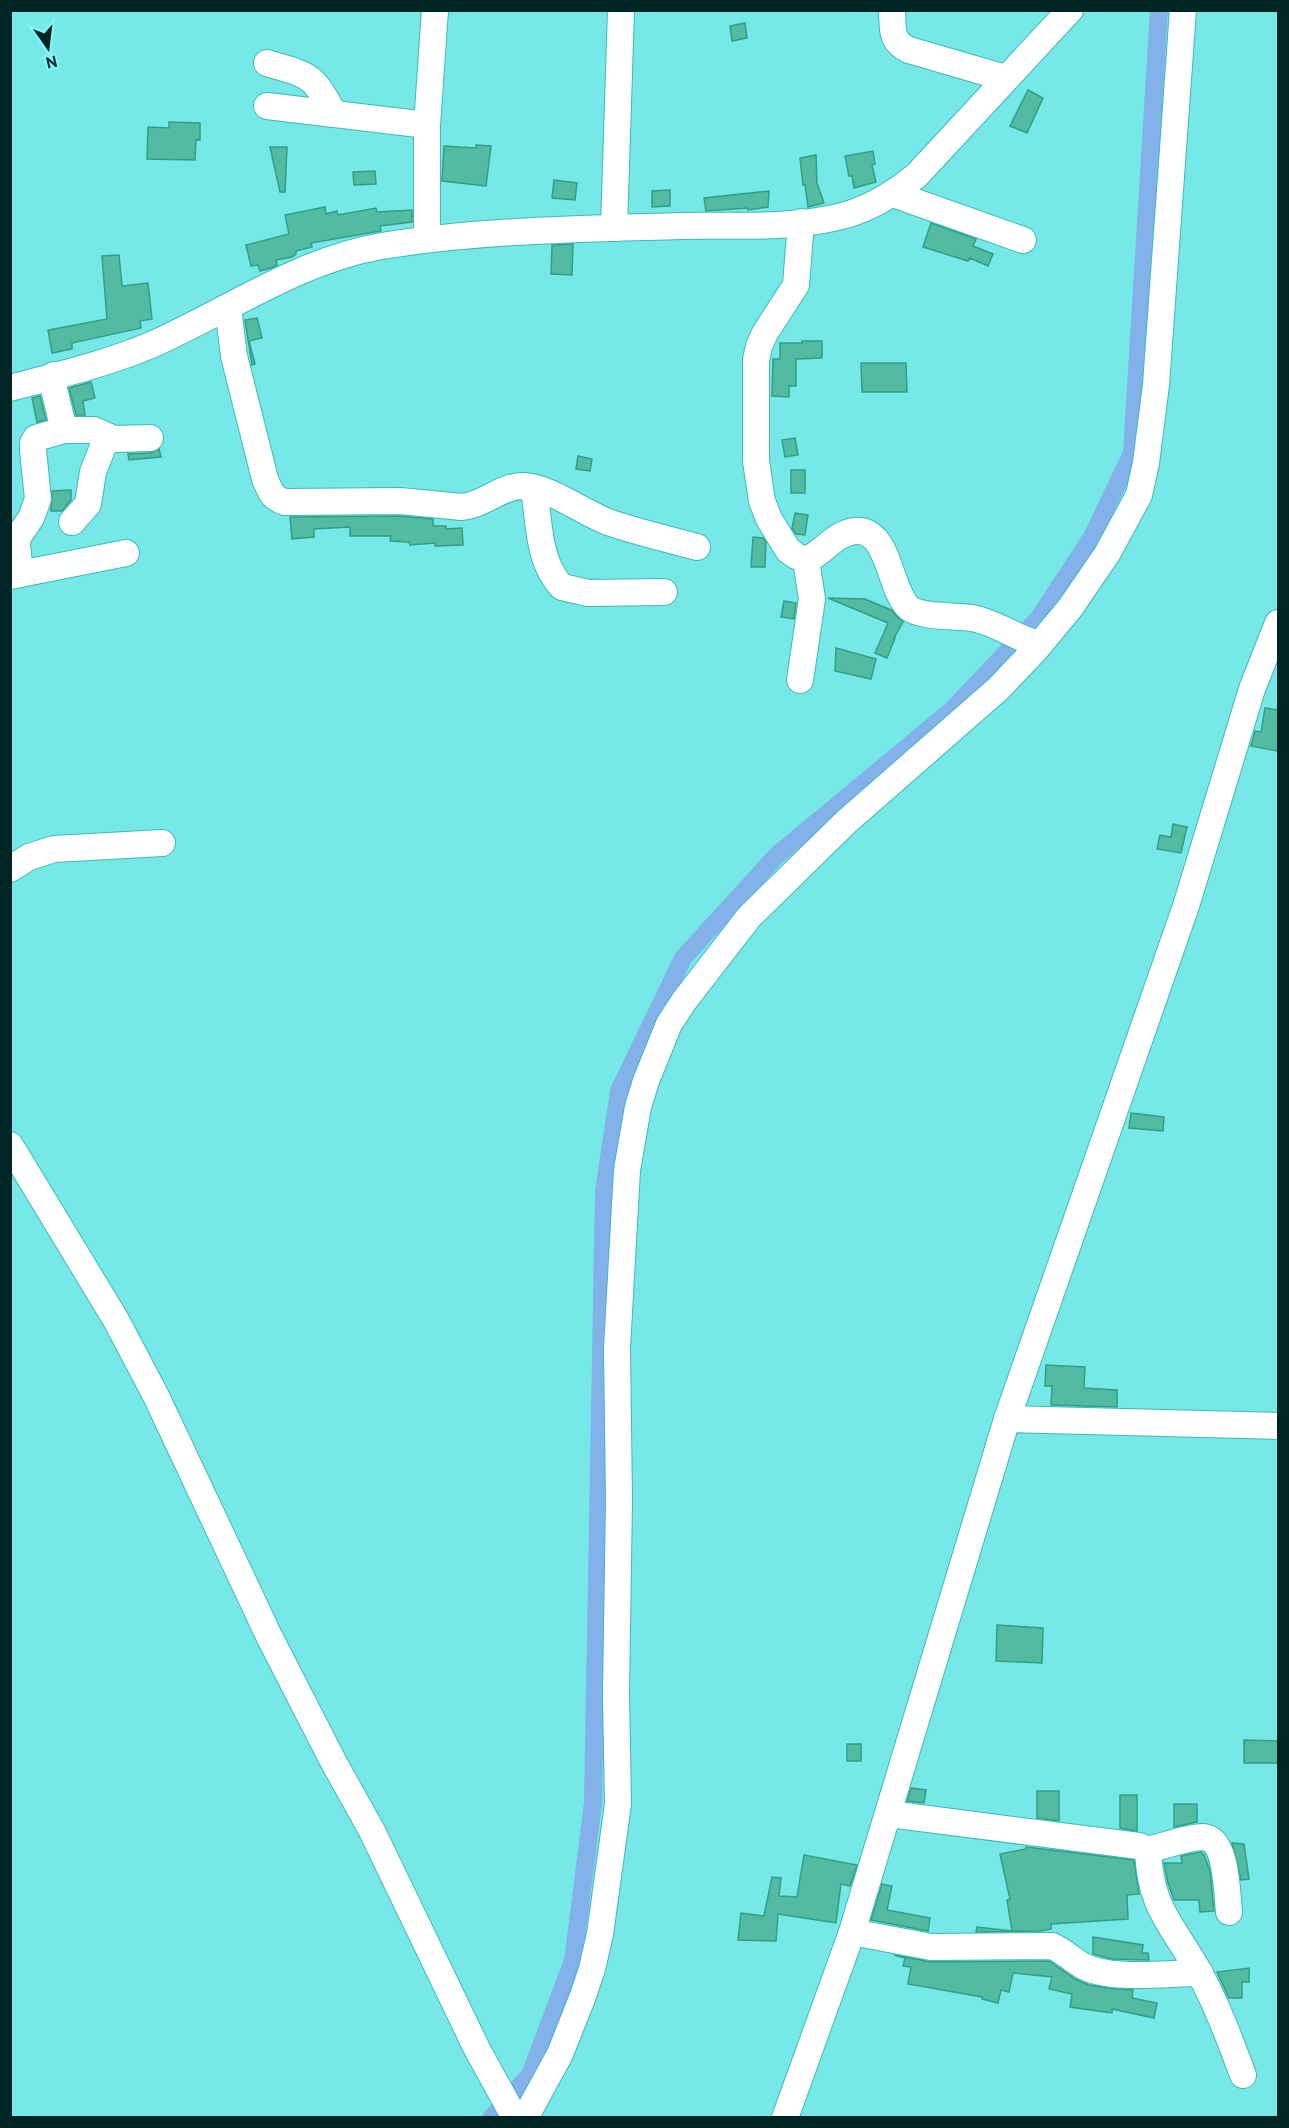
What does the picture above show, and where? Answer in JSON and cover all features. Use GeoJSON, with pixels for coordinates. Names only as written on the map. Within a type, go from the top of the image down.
{"type":"FeatureCollection","features":[{"type":"Feature","properties":{"kind":"street"},"geometry":{"type":"LineString","coordinates":[[427,239],[427,125],[435,10]]}},
{"type":"Feature","properties":{"kind":"street"},"geometry":{"type":"LineString","coordinates":[[614,228],[621,10]]}},
{"type":"Feature","properties":{"kind":"street"},"geometry":{"type":"LineString","coordinates":[[892,10],[893,32],[899,45],[909,50],[1005,78]]}},
{"type":"Feature","properties":{"kind":"street"},"geometry":{"type":"LineString","coordinates":[[10,388],[149,346],[228,308],[299,270],[335,257],[379,247],[503,231],[789,224],[842,216],[867,207],[892,194],[916,175],[1070,10]]}},
{"type":"Feature","properties":{"kind":"street"},"geometry":{"type":"LineString","coordinates":[[14,1161],[111,1310],[156,1396],[269,1636],[372,1831],[472,2039],[496,2084],[517,2116],[560,2054],[584,1996],[600,1934],[618,1804],[617,1348],[627,1170],[638,1107],[646,1081],[669,1024],[749,917],[846,822],[999,688],[1070,608],[1107,554],[1139,495],[1157,373],[1183,10]]}},
{"type":"Feature","properties":{"kind":"street"},"geometry":{"type":"LineString","coordinates":[[267,63],[305,74],[314,80],[333,114]]}},
{"type":"Feature","properties":{"kind":"street"},"geometry":{"type":"LineString","coordinates":[[267,106],[427,125]]}},
{"type":"Feature","properties":{"kind":"street"},"geometry":{"type":"LineString","coordinates":[[892,194],[1023,240]]}},
{"type":"Feature","properties":{"kind":"street"},"geometry":{"type":"LineString","coordinates":[[801,222],[796,285],[765,333],[756,360],[756,461],[762,501],[770,519],[788,549],[796,556],[807,560],[843,534],[866,532],[875,538],[902,599],[910,609],[975,618],[1036,644]]}},
{"type":"Feature","properties":{"kind":"street"},"geometry":{"type":"LineString","coordinates":[[228,308],[234,356],[265,479],[276,499],[285,502],[400,501],[462,507],[481,503],[512,488],[523,486],[534,488],[611,523],[697,547]]}},
{"type":"Feature","properties":{"kind":"street"},"geometry":{"type":"LineString","coordinates":[[54,375],[54,388],[64,429]]}},
{"type":"Feature","properties":{"kind":"street"},"geometry":{"type":"LineString","coordinates":[[126,553],[15,575],[18,537],[31,518],[38,500],[33,443],[42,435],[64,429],[94,430],[122,439],[150,438]]}},
{"type":"Feature","properties":{"kind":"street"},"geometry":{"type":"LineString","coordinates":[[72,522],[88,504],[93,472],[107,436]]}},
{"type":"Feature","properties":{"kind":"street"},"geometry":{"type":"LineString","coordinates":[[534,488],[545,556],[549,569],[562,587],[588,593],[664,592]]}},
{"type":"Feature","properties":{"kind":"street"},"geometry":{"type":"LineString","coordinates":[[800,680],[812,599],[807,560]]}},
{"type":"Feature","properties":{"kind":"street"},"geometry":{"type":"LineString","coordinates":[[785,2118],[852,1932],[1007,1419],[1186,906],[1252,689],[1278,623]]}},
{"type":"Feature","properties":{"kind":"street"},"geometry":{"type":"LineString","coordinates":[[10,869],[29,857],[54,849],[162,843]]}},
{"type":"Feature","properties":{"kind":"street"},"geometry":{"type":"LineString","coordinates":[[1007,1419],[1278,1426]]}},
{"type":"Feature","properties":{"kind":"street"},"geometry":{"type":"LineString","coordinates":[[892,1803],[1139,1846],[1148,1850],[1201,1837],[1211,1838],[1218,1844],[1221,1856],[1229,1912]]}},
{"type":"Feature","properties":{"kind":"street"},"geometry":{"type":"LineString","coordinates":[[1148,1850],[1155,1899],[1163,1916],[1200,1974],[1219,2013],[1243,2075]]}},
{"type":"Feature","properties":{"kind":"street"},"geometry":{"type":"LineString","coordinates":[[852,1932],[931,1947],[1052,1946],[1060,1949],[1083,1966],[1120,1976],[1200,1974]]}},
{"type":"Feature","properties":{"kind":"building"},"geometry":{"type":"Polygon","coordinates":[[[745,23],[747,38],[732,41],[730,26],[745,23]]]}},
{"type":"Feature","properties":{"kind":"building"},"geometry":{"type":"Polygon","coordinates":[[[1028,90],[1043,98],[1027,133],[1010,126],[1028,90]]]}},
{"type":"Feature","properties":{"kind":"building"},"geometry":{"type":"Polygon","coordinates":[[[169,122],[200,123],[200,140],[196,140],[195,160],[147,159],[148,127],[169,128],[169,122]]]}},
{"type":"Feature","properties":{"kind":"building"},"geometry":{"type":"Polygon","coordinates":[[[476,145],[491,146],[486,186],[442,181],[444,146],[476,148],[476,145]]]}},
{"type":"Feature","properties":{"kind":"building"},"geometry":{"type":"Polygon","coordinates":[[[270,147],[287,147],[285,192],[280,192],[270,147]]]}},
{"type":"Feature","properties":{"kind":"building"},"geometry":{"type":"Polygon","coordinates":[[[873,151],[875,164],[872,165],[876,182],[854,188],[845,156],[873,151]]]}},
{"type":"Feature","properties":{"kind":"building"},"geometry":{"type":"Polygon","coordinates":[[[816,155],[817,183],[824,203],[808,207],[800,158],[816,155]]]}},
{"type":"Feature","properties":{"kind":"building"},"geometry":{"type":"Polygon","coordinates":[[[375,171],[376,184],[354,185],[353,172],[375,171]]]}},
{"type":"Feature","properties":{"kind":"building"},"geometry":{"type":"Polygon","coordinates":[[[554,180],[577,183],[575,200],[552,198],[554,180]]]}},
{"type":"Feature","properties":{"kind":"building"},"geometry":{"type":"Polygon","coordinates":[[[670,190],[670,206],[652,207],[652,191],[670,190]]]}},
{"type":"Feature","properties":{"kind":"building"},"geometry":{"type":"Polygon","coordinates":[[[769,191],[768,207],[706,211],[704,198],[769,191]]]}},
{"type":"Feature","properties":{"kind":"building"},"geometry":{"type":"Polygon","coordinates":[[[325,207],[326,214],[337,211],[338,215],[376,208],[377,212],[412,210],[412,222],[380,226],[381,231],[311,243],[312,247],[296,251],[292,257],[276,260],[277,265],[271,268],[260,271],[258,265],[251,266],[246,245],[289,234],[285,215],[325,207]]]}},
{"type":"Feature","properties":{"kind":"building"},"geometry":{"type":"Polygon","coordinates":[[[931,223],[976,239],[973,246],[993,254],[988,266],[970,258],[968,261],[923,247],[931,223]]]}},
{"type":"Feature","properties":{"kind":"building"},"geometry":{"type":"Polygon","coordinates":[[[573,244],[572,275],[551,274],[552,245],[573,244]]]}},
{"type":"Feature","properties":{"kind":"building"},"geometry":{"type":"Polygon","coordinates":[[[119,255],[122,286],[148,283],[152,319],[140,321],[141,328],[72,343],[72,349],[52,353],[48,330],[107,319],[102,256],[119,255]]]}},
{"type":"Feature","properties":{"kind":"building"},"geometry":{"type":"Polygon","coordinates":[[[257,318],[262,338],[249,341],[255,364],[252,365],[245,320],[257,318]]]}},
{"type":"Feature","properties":{"kind":"building"},"geometry":{"type":"Polygon","coordinates":[[[802,341],[822,341],[822,358],[796,359],[796,386],[789,386],[789,397],[772,396],[773,359],[780,359],[780,343],[802,343],[802,341]]]}},
{"type":"Feature","properties":{"kind":"building"},"geometry":{"type":"Polygon","coordinates":[[[861,363],[906,363],[907,392],[862,392],[861,363]]]}},
{"type":"Feature","properties":{"kind":"building"},"geometry":{"type":"Polygon","coordinates":[[[91,382],[95,398],[83,401],[85,415],[76,415],[69,388],[91,382]]]}},
{"type":"Feature","properties":{"kind":"building"},"geometry":{"type":"Polygon","coordinates":[[[40,396],[46,420],[37,422],[32,398],[40,396]]]}},
{"type":"Feature","properties":{"kind":"building"},"geometry":{"type":"Polygon","coordinates":[[[795,438],[798,455],[785,457],[782,440],[795,438]]]}},
{"type":"Feature","properties":{"kind":"building"},"geometry":{"type":"Polygon","coordinates":[[[159,449],[161,457],[129,460],[128,454],[150,453],[159,449]]]}},
{"type":"Feature","properties":{"kind":"building"},"geometry":{"type":"Polygon","coordinates":[[[578,456],[592,459],[590,471],[576,469],[578,456]]]}},
{"type":"Feature","properties":{"kind":"building"},"geometry":{"type":"Polygon","coordinates":[[[791,470],[805,470],[805,493],[791,493],[791,470]]]}},
{"type":"Feature","properties":{"kind":"building"},"geometry":{"type":"Polygon","coordinates":[[[71,490],[71,500],[62,511],[51,511],[52,491],[71,490]]]}},
{"type":"Feature","properties":{"kind":"building"},"geometry":{"type":"Polygon","coordinates":[[[795,513],[808,515],[805,535],[796,534],[792,528],[795,513]]]}},
{"type":"Feature","properties":{"kind":"building"},"geometry":{"type":"Polygon","coordinates":[[[399,516],[433,519],[433,526],[446,526],[446,529],[462,528],[463,545],[435,546],[435,543],[410,545],[409,542],[390,541],[391,536],[350,536],[350,527],[314,529],[314,537],[292,539],[290,517],[399,516]]]}},
{"type":"Feature","properties":{"kind":"building"},"geometry":{"type":"Polygon","coordinates":[[[753,537],[763,538],[766,542],[765,567],[751,567],[753,537]]]}},
{"type":"Feature","properties":{"kind":"building"},"geometry":{"type":"Polygon","coordinates":[[[828,598],[865,599],[891,610],[903,622],[887,658],[875,653],[888,623],[828,598]]]}},
{"type":"Feature","properties":{"kind":"building"},"geometry":{"type":"Polygon","coordinates":[[[784,601],[796,603],[794,619],[781,617],[784,601]]]}},
{"type":"Feature","properties":{"kind":"building"},"geometry":{"type":"Polygon","coordinates":[[[836,648],[876,659],[871,679],[835,671],[836,648]]]}},
{"type":"Feature","properties":{"kind":"building"},"geometry":{"type":"Polygon","coordinates":[[[1265,708],[1278,710],[1278,751],[1251,746],[1255,731],[1261,732],[1265,708]]]}},
{"type":"Feature","properties":{"kind":"building"},"geometry":{"type":"Polygon","coordinates":[[[1173,824],[1187,827],[1181,853],[1157,849],[1160,835],[1171,837],[1173,824]]]}},
{"type":"Feature","properties":{"kind":"building"},"geometry":{"type":"Polygon","coordinates":[[[1131,1113],[1164,1117],[1163,1131],[1129,1128],[1131,1113]]]}},
{"type":"Feature","properties":{"kind":"building"},"geometry":{"type":"Polygon","coordinates":[[[1046,1365],[1085,1367],[1084,1388],[1117,1390],[1117,1407],[1051,1405],[1052,1386],[1045,1386],[1046,1365]]]}},
{"type":"Feature","properties":{"kind":"building"},"geometry":{"type":"Polygon","coordinates":[[[997,1625],[1043,1628],[1042,1663],[996,1661],[997,1625]]]}},
{"type":"Feature","properties":{"kind":"building"},"geometry":{"type":"Polygon","coordinates":[[[1244,1740],[1278,1741],[1278,1763],[1244,1763],[1244,1740]]]}},
{"type":"Feature","properties":{"kind":"building"},"geometry":{"type":"Polygon","coordinates":[[[847,1744],[861,1744],[861,1761],[847,1761],[847,1744]]]}},
{"type":"Feature","properties":{"kind":"building"},"geometry":{"type":"Polygon","coordinates":[[[911,1788],[926,1790],[924,1803],[907,1801],[911,1788]]]}},
{"type":"Feature","properties":{"kind":"building"},"geometry":{"type":"Polygon","coordinates":[[[1037,1791],[1059,1791],[1059,1821],[1037,1818],[1037,1791]]]}},
{"type":"Feature","properties":{"kind":"building"},"geometry":{"type":"Polygon","coordinates":[[[1120,1795],[1137,1795],[1137,1831],[1120,1828],[1120,1795]]]}},
{"type":"Feature","properties":{"kind":"building"},"geometry":{"type":"Polygon","coordinates":[[[1174,1804],[1197,1804],[1197,1822],[1174,1827],[1174,1804]]]}},
{"type":"Feature","properties":{"kind":"building"},"geometry":{"type":"Polygon","coordinates":[[[1232,1843],[1244,1844],[1249,1879],[1241,1880],[1232,1843]]]}},
{"type":"Feature","properties":{"kind":"building"},"geometry":{"type":"Polygon","coordinates":[[[1026,1847],[1134,1860],[1139,1894],[1127,1895],[1128,1919],[1051,1924],[1051,1929],[1040,1931],[976,1932],[977,1927],[1012,1931],[1007,1900],[1010,1899],[1000,1854],[1026,1849],[1026,1847]]]}},
{"type":"Feature","properties":{"kind":"building"},"geometry":{"type":"Polygon","coordinates":[[[1201,1852],[1210,1871],[1214,1911],[1200,1912],[1199,1900],[1174,1900],[1168,1883],[1164,1863],[1182,1863],[1181,1856],[1201,1852]]]}},
{"type":"Feature","properties":{"kind":"building"},"geometry":{"type":"Polygon","coordinates":[[[804,1855],[857,1865],[850,1886],[841,1884],[836,1923],[778,1914],[776,1941],[738,1940],[741,1913],[764,1916],[772,1877],[781,1878],[779,1896],[797,1897],[804,1855]]]}},
{"type":"Feature","properties":{"kind":"building"},"geometry":{"type":"Polygon","coordinates":[[[882,1884],[892,1886],[887,1910],[930,1918],[928,1931],[871,1920],[882,1884]]]}},
{"type":"Feature","properties":{"kind":"building"},"geometry":{"type":"Polygon","coordinates":[[[1093,1937],[1143,1945],[1142,1953],[1148,1953],[1149,1960],[1111,1959],[1093,1954],[1093,1937]]]}},
{"type":"Feature","properties":{"kind":"building"},"geometry":{"type":"Polygon","coordinates":[[[894,1955],[931,1962],[1049,1961],[1075,1979],[1089,1985],[1133,1990],[1132,1998],[1157,2003],[1154,2018],[1112,2009],[1112,2013],[1070,2007],[1072,1994],[1049,1989],[1052,1977],[1013,1973],[1009,1992],[1001,1990],[998,2003],[982,1999],[982,1997],[908,1984],[911,1967],[903,1966],[905,1958],[894,1955]]]}},
{"type":"Feature","properties":{"kind":"building"},"geometry":{"type":"Polygon","coordinates":[[[1249,1968],[1249,1982],[1242,1982],[1242,1998],[1229,1998],[1217,1972],[1249,1968]]]}},
{"type":"Feature","properties":{"kind":"waterway"},"geometry":{"type":"LineString","coordinates":[[491,2118],[530,2075],[573,1961],[593,1803],[604,1191],[619,1091],[683,958],[777,855],[952,710],[1039,618],[1092,537],[1132,453],[1159,10]]}}]}
